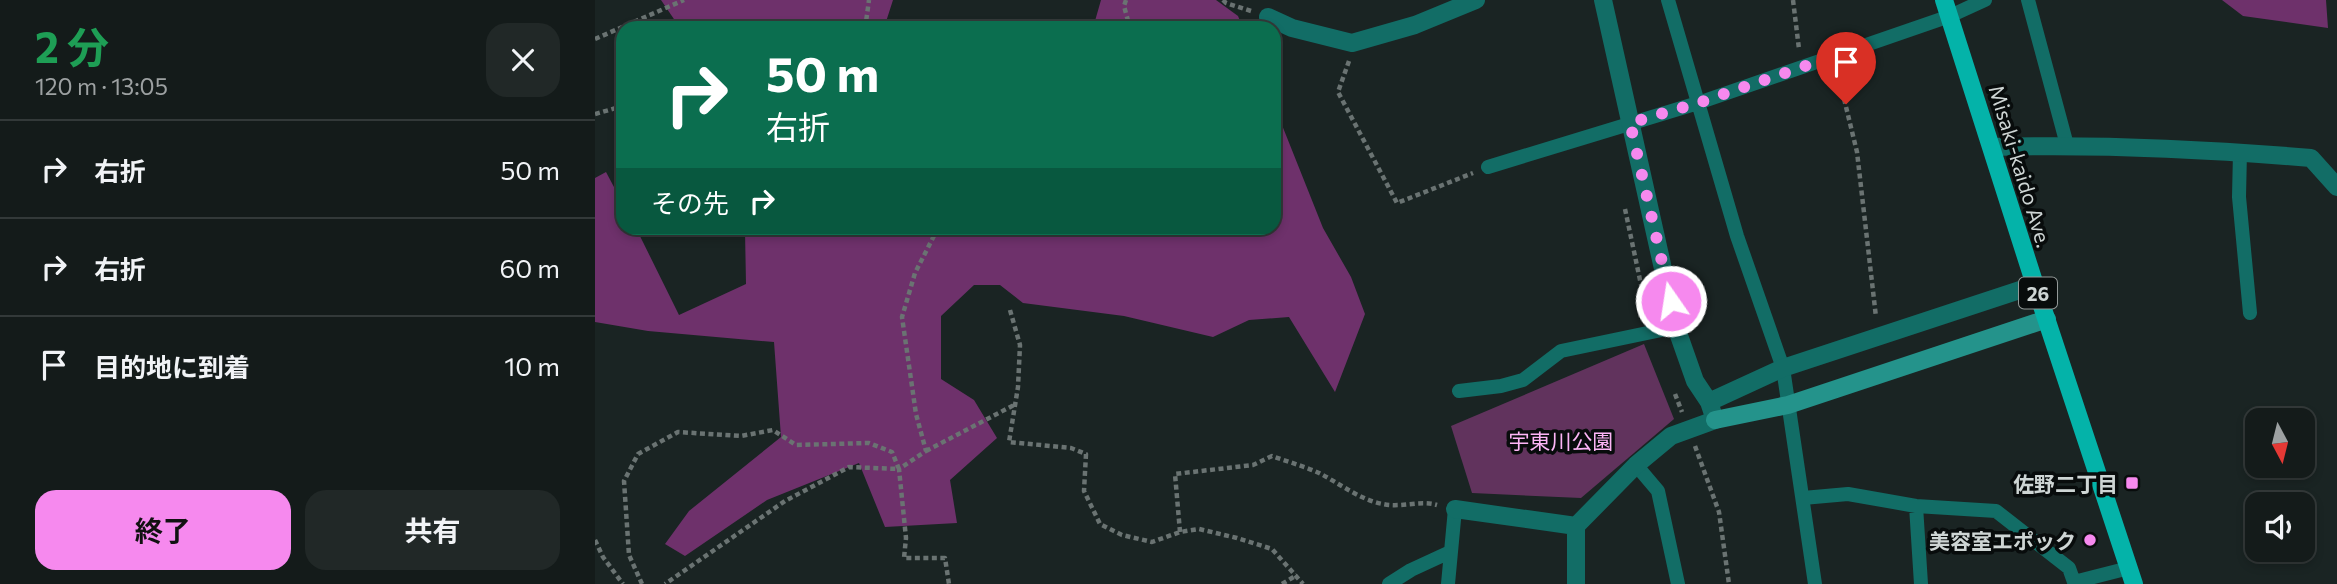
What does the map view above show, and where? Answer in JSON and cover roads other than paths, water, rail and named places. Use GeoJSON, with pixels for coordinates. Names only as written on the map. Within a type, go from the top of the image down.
{"type":"FeatureCollection","features":[{"type":"Feature","properties":{"kind":"main road","name":"Misaki-kaido Ave."},"geometry":{"type":"LineString","coordinates":[[1947,8],[2035,285],[2132,576]]}},
{"type":"Feature","properties":{"kind":"street"},"geometry":{"type":"LineString","coordinates":[[1281,23],[1292,29],[1352,43],[1415,25],[1476,0]]}},
{"type":"Feature","properties":{"kind":"street"},"geometry":{"type":"LineString","coordinates":[[1603,0],[1677,327],[1695,381],[1709,401],[1715,420]]}},
{"type":"Feature","properties":{"kind":"street"},"geometry":{"type":"LineString","coordinates":[[1269,17],[1277,21]]}},
{"type":"Feature","properties":{"kind":"street"},"geometry":{"type":"LineString","coordinates":[[1992,147],[2067,145],[2240,152],[2311,158],[2337,187]]}},
{"type":"Feature","properties":{"kind":"street"},"geometry":{"type":"LineString","coordinates":[[1709,401],[1783,368],[2035,285]]}},
{"type":"Feature","properties":{"kind":"street"},"geometry":{"type":"LineString","coordinates":[[1576,584],[1576,526],[1636,465],[1671,436],[1715,420],[1788,405],[2047,319]]}},
{"type":"Feature","properties":{"kind":"street"},"geometry":{"type":"LineString","coordinates":[[1455,509],[1576,526]]}},
{"type":"Feature","properties":{"kind":"lane"},"geometry":{"type":"LineString","coordinates":[[1668,0],[1737,236],[1783,368],[1815,584]]}},
{"type":"Feature","properties":{"kind":"lane"},"geometry":{"type":"LineString","coordinates":[[1488,167],[1698,103],[1834,56],[1947,8],[1985,0]]}},
{"type":"Feature","properties":{"kind":"lane"},"geometry":{"type":"LineString","coordinates":[[2028,0],[2067,145]]}},
{"type":"Feature","properties":{"kind":"lane"},"geometry":{"type":"LineString","coordinates":[[2240,152],[2239,197],[2250,313]]}},
{"type":"Feature","properties":{"kind":"lane"},"geometry":{"type":"LineString","coordinates":[[1459,391],[1524,380],[1561,351],[1677,327]]}},
{"type":"Feature","properties":{"kind":"lane"},"geometry":{"type":"LineString","coordinates":[[1636,465],[1658,491],[1678,584]]}},
{"type":"Feature","properties":{"kind":"lane"},"geometry":{"type":"LineString","coordinates":[[1803,498],[1848,494],[1916,506],[1996,511],[2069,568],[2074,582],[2132,576]]}},
{"type":"Feature","properties":{"kind":"lane"},"geometry":{"type":"LineString","coordinates":[[1916,506],[1921,584]]}},
{"type":"Feature","properties":{"kind":"lane"},"geometry":{"type":"LineString","coordinates":[[1448,584],[1455,509]]}},
{"type":"Feature","properties":{"kind":"lane"},"geometry":{"type":"LineString","coordinates":[[1389,584],[1411,570],[1450,552]]}},
{"type":"Feature","properties":{"kind":"place","name":"佐野二丁目"},"geometry":{"type":"Point","coordinates":[2132,483]}},
{"type":"Feature","properties":{"kind":"place","name":"美容室エポック"},"geometry":{"type":"Point","coordinates":[2090,540]}},
{"type":"Feature","properties":{"kind":"park label","name":"宇東川公園"},"geometry":{"type":"Point","coordinates":[1561,440]}}]}
